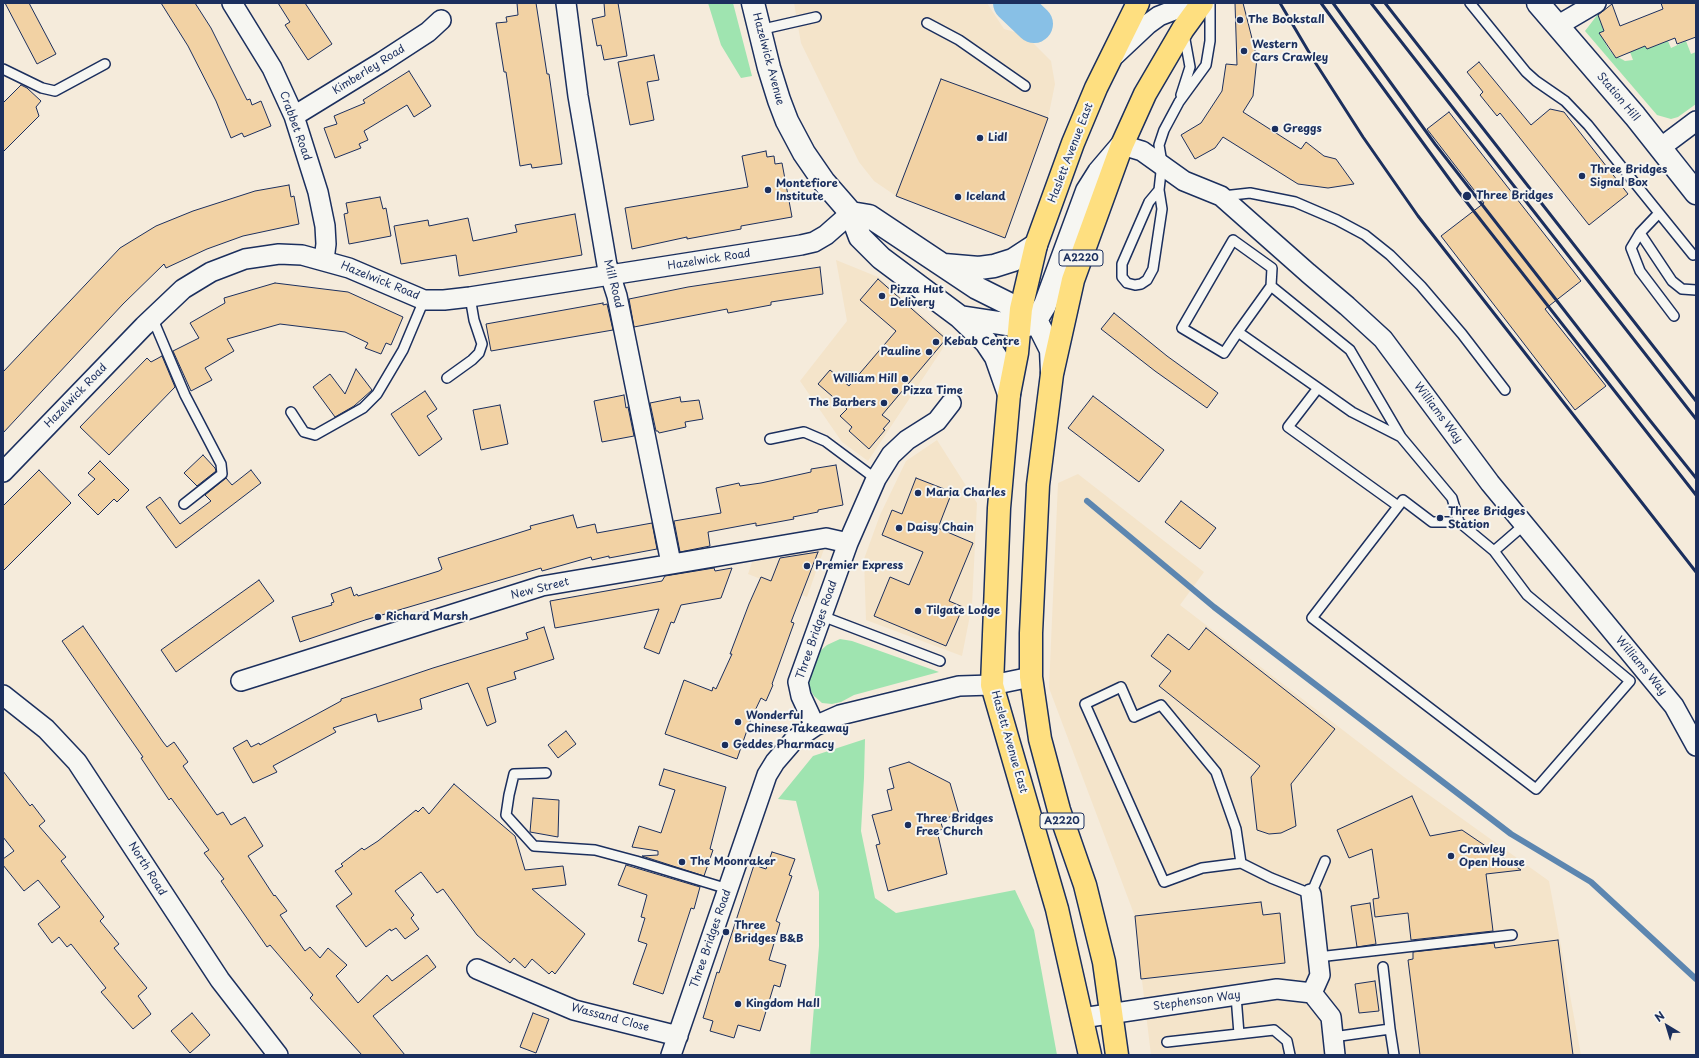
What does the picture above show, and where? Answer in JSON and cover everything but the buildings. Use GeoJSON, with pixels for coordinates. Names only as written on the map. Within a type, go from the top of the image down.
{"type":"FeatureCollection","features":[{"type":"Feature","properties":{"kind":"main road","name":"Haslett Avenue East"},"geometry":{"type":"LineString","coordinates":[[1090,1055],[1057,909],[992,685],[998,508],[1009,394],[1026,318],[1036,245],[1073,142],[1108,62],[1138,3]]}},
{"type":"Feature","properties":{"kind":"main road","name":"Haslett Avenue East"},"geometry":{"type":"LineString","coordinates":[[1117,1055],[1104,962],[1085,885],[1059,810],[1040,739],[1031,678],[1031,633],[1038,485],[1052,374],[1073,280],[1122,145],[1145,94],[1183,30],[1206,5]]}},
{"type":"Feature","properties":{"kind":"street","name":"Crabbet Road"},"geometry":{"type":"LineString","coordinates":[[232,3],[272,68],[294,116],[318,192],[325,226],[326,244],[324,260]]}},
{"type":"Feature","properties":{"kind":"street","name":"Mill Road"},"geometry":{"type":"LineString","coordinates":[[566,3],[578,96],[610,276],[617,296],[671,563]]}},
{"type":"Feature","properties":{"kind":"street","name":"Hazelwick Avenue"},"geometry":{"type":"LineString","coordinates":[[753,3],[769,68],[787,121],[804,153],[824,182],[851,213],[860,237],[881,258],[960,317],[986,342],[996,357],[1009,394]]}},
{"type":"Feature","properties":{"kind":"street","name":"Station Hill"},"geometry":{"type":"LineString","coordinates":[[1538,3],[1696,193]]}},
{"type":"Feature","properties":{"kind":"street"},"geometry":{"type":"LineString","coordinates":[[1558,26],[1596,3]]}},
{"type":"Feature","properties":{"kind":"street"},"geometry":{"type":"LineString","coordinates":[[1108,62],[1148,24],[1176,6],[1206,5]]}},
{"type":"Feature","properties":{"kind":"street"},"geometry":{"type":"LineString","coordinates":[[1176,6],[1183,30]]}},
{"type":"Feature","properties":{"kind":"street","name":"Kimberley Road"},"geometry":{"type":"LineString","coordinates":[[294,116],[428,32],[441,20]]}},
{"type":"Feature","properties":{"kind":"street"},"geometry":{"type":"LineString","coordinates":[[1660,148],[1696,121]]}},
{"type":"Feature","properties":{"kind":"street","name":"Williams Way"},"geometry":{"type":"LineString","coordinates":[[1122,145],[1142,151],[1184,181],[1221,196],[1383,339],[1490,483],[1674,706],[1696,746]]}},
{"type":"Feature","properties":{"kind":"street","name":"Haslett Avenue East"},"geometry":{"type":"LineString","coordinates":[[1052,374],[1051,350],[1026,318],[1045,305],[1087,191],[1099,172],[1122,145]]}},
{"type":"Feature","properties":{"kind":"street","name":"Hazelwick Road"},"geometry":{"type":"LineString","coordinates":[[3,472],[152,317],[183,289],[211,272],[245,259],[279,254],[302,254],[324,260],[424,300],[470,297],[610,276],[814,242],[826,235],[851,213]]}},
{"type":"Feature","properties":{"kind":"street"},"geometry":{"type":"LineString","coordinates":[[851,213],[869,216],[940,264],[1026,318]]}},
{"type":"Feature","properties":{"kind":"street"},"geometry":{"type":"LineString","coordinates":[[940,264],[979,268],[994,266],[1013,260],[1036,245]]}},
{"type":"Feature","properties":{"kind":"street","name":"Hazelwick Avenue"},"geometry":{"type":"LineString","coordinates":[[960,317],[1026,318]]}},
{"type":"Feature","properties":{"kind":"street","name":"Three Bridges Road"},"geometry":{"type":"LineString","coordinates":[[815,726],[800,696],[798,682],[848,543],[876,479],[892,455],[907,440],[937,421],[951,403]]}},
{"type":"Feature","properties":{"kind":"street","name":"New Street"},"geometry":{"type":"LineString","coordinates":[[241,681],[542,586],[826,538],[848,543]]}},
{"type":"Feature","properties":{"kind":"street","name":"Three Bridges Road"},"geometry":{"type":"LineString","coordinates":[[671,1055],[767,775],[775,762],[794,740],[815,726],[840,715],[959,686],[992,685],[1031,678]]}},
{"type":"Feature","properties":{"kind":"street","name":"North Road"},"geometry":{"type":"LineString","coordinates":[[3,695],[46,729],[77,762],[220,980],[278,1055]]}},
{"type":"Feature","properties":{"kind":"street"},"geometry":{"type":"LineString","coordinates":[[1312,894],[1320,975],[1312,994],[1331,1017],[1334,1046]]}},
{"type":"Feature","properties":{"kind":"street","name":"Wassand Close"},"geometry":{"type":"LineString","coordinates":[[477,969],[574,1010],[678,1036]]}},
{"type":"Feature","properties":{"kind":"street","name":"Stephenson Way"},"geometry":{"type":"LineString","coordinates":[[1082,1018],[1277,989],[1312,994]]}},
{"type":"Feature","properties":{"kind":"lane"},"geometry":{"type":"LineString","coordinates":[[1470,3],[1526,72],[1536,81],[1566,101],[1588,125],[1693,255]]}},
{"type":"Feature","properties":{"kind":"lane"},"geometry":{"type":"LineString","coordinates":[[1159,190],[1149,202],[1122,264],[1122,277],[1127,283],[1135,285],[1141,284],[1147,280],[1152,269],[1162,209],[1159,190],[1162,164],[1159,145],[1164,130],[1179,102],[1206,65],[1210,41],[1206,5]]}},
{"type":"Feature","properties":{"kind":"lane"},"geometry":{"type":"LineString","coordinates":[[759,30],[816,17]]}},
{"type":"Feature","properties":{"kind":"lane"},"geometry":{"type":"LineString","coordinates":[[927,23],[960,40],[1025,86]]}},
{"type":"Feature","properties":{"kind":"lane"},"geometry":{"type":"LineString","coordinates":[[1179,102],[1190,68],[1183,30]]}},
{"type":"Feature","properties":{"kind":"lane"},"geometry":{"type":"LineString","coordinates":[[3,69],[42,88],[55,91],[105,64]]}},
{"type":"Feature","properties":{"kind":"lane"},"geometry":{"type":"LineString","coordinates":[[1221,196],[1250,193],[1296,202],[1337,220],[1365,235],[1390,255],[1421,286],[1462,334],[1505,390]]}},
{"type":"Feature","properties":{"kind":"lane"},"geometry":{"type":"LineString","coordinates":[[1659,213],[1640,233],[1631,248],[1640,271],[1674,316]]}},
{"type":"Feature","properties":{"kind":"lane"},"geometry":{"type":"LineString","coordinates":[[1640,233],[1672,281],[1682,289],[1696,290]]}},
{"type":"Feature","properties":{"kind":"lane"},"geometry":{"type":"LineString","coordinates":[[1233,240],[1272,268],[1271,286],[1238,332],[1224,353],[1182,328],[1233,240]]}},
{"type":"Feature","properties":{"kind":"lane"},"geometry":{"type":"LineString","coordinates":[[1271,286],[1350,350],[1401,437],[1452,498],[1459,522],[1494,550],[1527,596],[1630,680],[1536,789],[1312,618],[1403,500],[1432,522],[1459,522]]}},
{"type":"Feature","properties":{"kind":"lane"},"geometry":{"type":"LineString","coordinates":[[447,378],[472,360],[478,353],[482,344],[474,320],[470,297]]}},
{"type":"Feature","properties":{"kind":"lane"},"geometry":{"type":"LineString","coordinates":[[291,412],[304,432],[315,435],[363,408],[378,394],[403,350],[424,300]]}},
{"type":"Feature","properties":{"kind":"lane"},"geometry":{"type":"LineString","coordinates":[[152,317],[185,395],[221,464],[222,474],[184,504]]}},
{"type":"Feature","properties":{"kind":"lane"},"geometry":{"type":"LineString","coordinates":[[1238,332],[1352,412],[1401,437]]}},
{"type":"Feature","properties":{"kind":"lane"},"geometry":{"type":"LineString","coordinates":[[1318,388],[1288,427],[1398,506]]}},
{"type":"Feature","properties":{"kind":"lane"},"geometry":{"type":"LineString","coordinates":[[770,439],[804,432],[825,441],[876,479]]}},
{"type":"Feature","properties":{"kind":"lane"},"geometry":{"type":"LineString","coordinates":[[1494,550],[1524,525]]}},
{"type":"Feature","properties":{"kind":"lane"},"geometry":{"type":"LineString","coordinates":[[822,616],[940,662]]}},
{"type":"Feature","properties":{"kind":"lane"},"geometry":{"type":"LineString","coordinates":[[1241,863],[1236,829],[1216,772],[1161,705],[1134,717],[1120,687],[1085,704],[1164,882],[1202,868],[1241,863],[1271,878],[1312,894],[1325,861]]}},
{"type":"Feature","properties":{"kind":"lane"},"geometry":{"type":"LineString","coordinates":[[546,773],[514,774],[509,795],[506,815],[534,846],[594,850],[728,889]]}},
{"type":"Feature","properties":{"kind":"lane"},"geometry":{"type":"LineString","coordinates":[[1318,957],[1512,935]]}},
{"type":"Feature","properties":{"kind":"lane"},"geometry":{"type":"LineString","coordinates":[[1383,967],[1394,1055]]}},
{"type":"Feature","properties":{"kind":"lane"},"geometry":{"type":"LineString","coordinates":[[1236,996],[1239,1034]]}},
{"type":"Feature","properties":{"kind":"lane"},"geometry":{"type":"LineString","coordinates":[[1334,1046],[1390,1029]]}},
{"type":"Feature","properties":{"kind":"lane"},"geometry":{"type":"LineString","coordinates":[[1167,1042],[1274,1030],[1287,1041],[1290,1055]]}},
{"type":"Feature","properties":{"kind":"shaded area"},"geometry":{"type":"Polygon","coordinates":[[[794,3],[987,3],[1004,29],[1025,35],[1051,61],[1055,84],[1048,118],[1005,238],[896,196],[874,181],[859,162],[801,43],[794,3]]]}},
{"type":"Feature","properties":{"kind":"shaded area"},"geometry":{"type":"Polygon","coordinates":[[[836,260],[878,277],[949,339],[868,461],[842,442],[800,381],[847,321],[836,260]]]}},
{"type":"Feature","properties":{"kind":"shaded area"},"geometry":{"type":"Polygon","coordinates":[[[937,440],[977,503],[972,605],[962,656],[866,620],[864,559],[880,515],[906,461],[937,440]]]}},
{"type":"Feature","properties":{"kind":"shaded area"},"geometry":{"type":"Polygon","coordinates":[[[1078,474],[1204,572],[1180,605],[1404,777],[1549,881],[1581,1055],[1151,1055],[1134,914],[1049,688],[1058,483],[1078,474]]]}},
{"type":"Feature","properties":{"kind":"shaded area"},"geometry":{"type":"Polygon","coordinates":[[[824,549],[807,597],[748,574],[752,562],[824,549]]]}},
{"type":"Feature","properties":{"kind":"green space"},"geometry":{"type":"Polygon","coordinates":[[[708,3],[733,3],[752,76],[741,78],[721,45],[708,3]]]}},
{"type":"Feature","properties":{"kind":"green space"},"geometry":{"type":"Polygon","coordinates":[[[1598,14],[1604,32],[1600,33],[1608,48],[1616,58],[1618,57],[1625,61],[1633,60],[1630,52],[1645,46],[1647,49],[1668,41],[1671,48],[1686,41],[1691,54],[1696,52],[1696,104],[1678,117],[1671,119],[1657,115],[1585,31],[1598,14]]]}},
{"type":"Feature","properties":{"kind":"green space"},"geometry":{"type":"Polygon","coordinates":[[[840,639],[852,641],[939,672],[854,695],[841,702],[832,704],[822,703],[814,696],[809,688],[809,680],[819,652],[827,645],[840,639]]]}},
{"type":"Feature","properties":{"kind":"green space"},"geometry":{"type":"Polygon","coordinates":[[[865,739],[861,831],[875,898],[896,913],[1015,890],[1034,930],[1057,1055],[810,1055],[819,946],[819,892],[796,801],[778,799],[813,756],[865,739]]]}},
{"type":"Feature","properties":{"kind":"waterway"},"geometry":{"type":"LineString","coordinates":[[1012,3],[1034,24]]}},
{"type":"Feature","properties":{"kind":"waterway"},"geometry":{"type":"LineString","coordinates":[[1087,501],[1214,607],[1511,834],[1591,882],[1696,979]]}},
{"type":"Feature","properties":{"kind":"railway"},"geometry":{"type":"LineString","coordinates":[[1280,3],[1313,59],[1363,137],[1418,216],[1696,572]]}},
{"type":"Feature","properties":{"kind":"railway"},"geometry":{"type":"LineString","coordinates":[[1321,3],[1458,191],[1696,495]]}},
{"type":"Feature","properties":{"kind":"railway"},"geometry":{"type":"LineString","coordinates":[[1333,3],[1435,144],[1696,478]]}},
{"type":"Feature","properties":{"kind":"railway"},"geometry":{"type":"LineString","coordinates":[[1371,3],[1696,419]]}},
{"type":"Feature","properties":{"kind":"railway"},"geometry":{"type":"LineString","coordinates":[[1385,3],[1696,401]]}},
{"type":"Feature","properties":{"kind":"place","name":"The Bookstall"},"geometry":{"type":"Point","coordinates":[1240,20]}},
{"type":"Feature","properties":{"kind":"place","name":"Western Cars Crawley"},"geometry":{"type":"Point","coordinates":[1244,51]}},
{"type":"Feature","properties":{"kind":"place","name":"Greggs"},"geometry":{"type":"Point","coordinates":[1275,129]}},
{"type":"Feature","properties":{"kind":"place","name":"Lidl"},"geometry":{"type":"Point","coordinates":[980,138]}},
{"type":"Feature","properties":{"kind":"place","name":"Three Bridges Signal Box"},"geometry":{"type":"Point","coordinates":[1582,176]}},
{"type":"Feature","properties":{"kind":"place","name":"Montefiore Institute"},"geometry":{"type":"Point","coordinates":[768,190]}},
{"type":"Feature","properties":{"kind":"place","name":"Three Bridges"},"geometry":{"type":"Point","coordinates":[1467,196]}},
{"type":"Feature","properties":{"kind":"place","name":"Iceland"},"geometry":{"type":"Point","coordinates":[958,197]}},
{"type":"Feature","properties":{"kind":"place","name":"Pizza Hut Delivery"},"geometry":{"type":"Point","coordinates":[882,296]}},
{"type":"Feature","properties":{"kind":"place","name":"Kebab Centre"},"geometry":{"type":"Point","coordinates":[936,342]}},
{"type":"Feature","properties":{"kind":"place","name":"Pauline"},"geometry":{"type":"Point","coordinates":[929,352]}},
{"type":"Feature","properties":{"kind":"place","name":"William Hill"},"geometry":{"type":"Point","coordinates":[905,379]}},
{"type":"Feature","properties":{"kind":"place","name":"Pizza Time"},"geometry":{"type":"Point","coordinates":[895,391]}},
{"type":"Feature","properties":{"kind":"place","name":"The Barbers"},"geometry":{"type":"Point","coordinates":[884,403]}},
{"type":"Feature","properties":{"kind":"place","name":"Maria Charles"},"geometry":{"type":"Point","coordinates":[918,493]}},
{"type":"Feature","properties":{"kind":"place","name":"Three Bridges Station"},"geometry":{"type":"Point","coordinates":[1440,518]}},
{"type":"Feature","properties":{"kind":"place","name":"Daisy Chain"},"geometry":{"type":"Point","coordinates":[899,528]}},
{"type":"Feature","properties":{"kind":"place","name":"Premier Express"},"geometry":{"type":"Point","coordinates":[807,566]}},
{"type":"Feature","properties":{"kind":"place","name":"Tilgate Lodge"},"geometry":{"type":"Point","coordinates":[918,611]}},
{"type":"Feature","properties":{"kind":"place","name":"Richard Marsh"},"geometry":{"type":"Point","coordinates":[378,617]}},
{"type":"Feature","properties":{"kind":"place","name":"Wonderful Chinese Takeaway"},"geometry":{"type":"Point","coordinates":[738,722]}},
{"type":"Feature","properties":{"kind":"place","name":"Geddes Pharmacy"},"geometry":{"type":"Point","coordinates":[725,745]}},
{"type":"Feature","properties":{"kind":"place","name":"Three Bridges Free Church"},"geometry":{"type":"Point","coordinates":[908,825]}},
{"type":"Feature","properties":{"kind":"place","name":"Crawley Open House"},"geometry":{"type":"Point","coordinates":[1451,856]}},
{"type":"Feature","properties":{"kind":"place","name":"The Moonraker"},"geometry":{"type":"Point","coordinates":[682,862]}},
{"type":"Feature","properties":{"kind":"place","name":"Three Bridges B&B"},"geometry":{"type":"Point","coordinates":[726,932]}},
{"type":"Feature","properties":{"kind":"place","name":"Kingdom Hall"},"geometry":{"type":"Point","coordinates":[738,1004]}}]}
